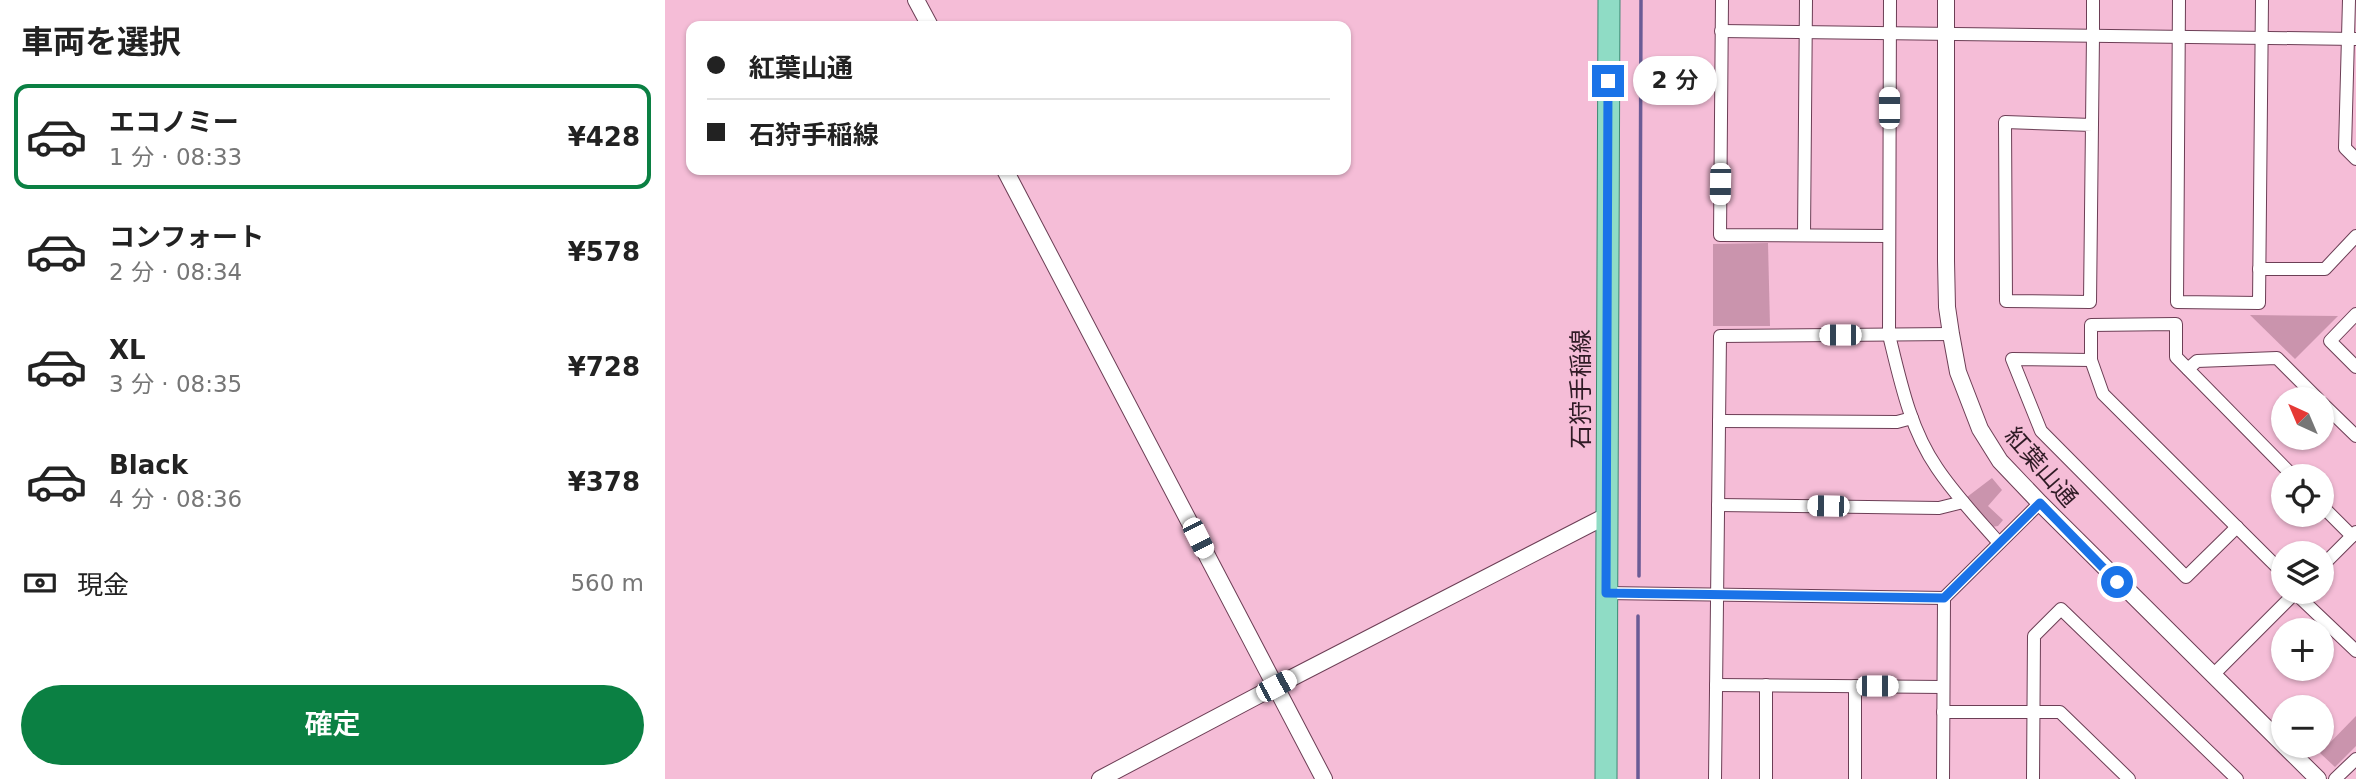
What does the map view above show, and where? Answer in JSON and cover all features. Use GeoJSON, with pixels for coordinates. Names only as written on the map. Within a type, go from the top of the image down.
{"type":"FeatureCollection","features":[{"type":"Feature","properties":{"kind":"main road","name":"石狩手稲線"},"geometry":{"type":"LineString","coordinates":[[1606,779],[1609,0]]}},
{"type":"Feature","properties":{"kind":"street"},"geometry":{"type":"LineString","coordinates":[[916,0],[927,21]]}},
{"type":"Feature","properties":{"kind":"street"},"geometry":{"type":"LineString","coordinates":[[1721,0],[1720,235],[1888,236]]}},
{"type":"Feature","properties":{"kind":"street"},"geometry":{"type":"LineString","coordinates":[[1804,235],[1806,0]]}},
{"type":"Feature","properties":{"kind":"street"},"geometry":{"type":"LineString","coordinates":[[1890,0],[1889,335],[1912,418],[1935,467],[2000,543]]}},
{"type":"Feature","properties":{"kind":"street","name":"紅葉山通"},"geometry":{"type":"LineString","coordinates":[[1946,0],[1947,284],[1951,334],[1958,372],[1980,429],[2000,461],[2040,503],[2318,779]]}},
{"type":"Feature","properties":{"kind":"street"},"geometry":{"type":"LineString","coordinates":[[2092,125],[2005,122],[2006,301],[2090,302],[2092,125],[2093,34],[2093,0]]}},
{"type":"Feature","properties":{"kind":"street"},"geometry":{"type":"LineString","coordinates":[[2179,0],[2177,302],[2259,303],[2262,0]]}},
{"type":"Feature","properties":{"kind":"street"},"geometry":{"type":"LineString","coordinates":[[2349,0],[2353,39],[2345,148],[2356,159]]}},
{"type":"Feature","properties":{"kind":"street"},"geometry":{"type":"LineString","coordinates":[[1721,31],[2353,39]]}},
{"type":"Feature","properties":{"kind":"street"},"geometry":{"type":"LineString","coordinates":[[1008,175],[1324,779]]}},
{"type":"Feature","properties":{"kind":"street"},"geometry":{"type":"LineString","coordinates":[[2259,269],[2325,269],[2356,236]]}},
{"type":"Feature","properties":{"kind":"street"},"geometry":{"type":"LineString","coordinates":[[2356,314],[2330,341],[2356,367]]}},
{"type":"Feature","properties":{"kind":"street"},"geometry":{"type":"LineString","coordinates":[[2271,561],[2103,394],[2091,360],[2091,325],[2176,324],[2176,357],[2281,464]]}},
{"type":"Feature","properties":{"kind":"street"},"geometry":{"type":"LineString","coordinates":[[1715,779],[1720,336],[1951,334]]}},
{"type":"Feature","properties":{"kind":"street"},"geometry":{"type":"LineString","coordinates":[[2187,369],[2197,361],[2277,358],[2306,387]]}},
{"type":"Feature","properties":{"kind":"street"},"geometry":{"type":"LineString","coordinates":[[2091,360],[2012,359],[2041,431],[2186,577],[2237,527]]}},
{"type":"Feature","properties":{"kind":"street"},"geometry":{"type":"LineString","coordinates":[[2335,416],[2356,436]]}},
{"type":"Feature","properties":{"kind":"street"},"geometry":{"type":"LineString","coordinates":[[1719,421],[1897,422],[1912,418]]}},
{"type":"Feature","properties":{"kind":"street"},"geometry":{"type":"LineString","coordinates":[[1718,505],[1939,508],[1963,502]]}},
{"type":"Feature","properties":{"kind":"street"},"geometry":{"type":"LineString","coordinates":[[1943,779],[1944,598],[2040,503]]}},
{"type":"Feature","properties":{"kind":"street"},"geometry":{"type":"LineString","coordinates":[[1100,779],[1607,516]]}},
{"type":"Feature","properties":{"kind":"street"},"geometry":{"type":"LineString","coordinates":[[2334,516],[2354,534],[2334,554]]}},
{"type":"Feature","properties":{"kind":"street"},"geometry":{"type":"LineString","coordinates":[[1606,593],[1944,598]]}},
{"type":"Feature","properties":{"kind":"street"},"geometry":{"type":"LineString","coordinates":[[2212,676],[2284,604]]}},
{"type":"Feature","properties":{"kind":"street"},"geometry":{"type":"LineString","coordinates":[[2308,604],[2356,651]]}},
{"type":"Feature","properties":{"kind":"street"},"geometry":{"type":"LineString","coordinates":[[2033,779],[2034,636],[2061,609],[2237,779]]}},
{"type":"Feature","properties":{"kind":"street"},"geometry":{"type":"LineString","coordinates":[[1716,685],[1943,687]]}},
{"type":"Feature","properties":{"kind":"street"},"geometry":{"type":"LineString","coordinates":[[1766,685],[1766,779]]}},
{"type":"Feature","properties":{"kind":"street"},"geometry":{"type":"LineString","coordinates":[[1854,779],[1855,686]]}},
{"type":"Feature","properties":{"kind":"street"},"geometry":{"type":"LineString","coordinates":[[1944,712],[2060,712],[2129,779]]}},
{"type":"Feature","properties":{"kind":"street"},"geometry":{"type":"LineString","coordinates":[[2335,779],[2356,759]]}},
{"type":"Feature","properties":{"kind":"shaded area"},"geometry":{"type":"Polygon","coordinates":[[[1768,243],[1770,326],[1713,326],[1713,244],[1768,243]]]}},
{"type":"Feature","properties":{"kind":"shaded area"},"geometry":{"type":"Polygon","coordinates":[[[2250,315],[2338,316],[2295,359],[2250,315]]]}},
{"type":"Feature","properties":{"kind":"shaded area"},"geometry":{"type":"Polygon","coordinates":[[[1992,478],[2002,490],[1988,506],[2003,520],[1998,526],[1992,527],[1967,497],[1992,478]]]}},
{"type":"Feature","properties":{"kind":"shaded area"},"geometry":{"type":"Polygon","coordinates":[[[2356,716],[2356,746],[2335,767],[2325,758],[2334,758],[2334,739],[2356,716]]]}},
{"type":"Feature","properties":{"kind":"waterway"},"geometry":{"type":"LineString","coordinates":[[1639,576],[1641,0]]}},
{"type":"Feature","properties":{"kind":"waterway"},"geometry":{"type":"LineString","coordinates":[[1638,616],[1638,779]]}},
{"type":"Feature","properties":{"kind":"route"},"geometry":{"type":"LineString","coordinates":[[1608,81],[1606,593],[1944,598],[2040,503],[2117,582]]}}]}
